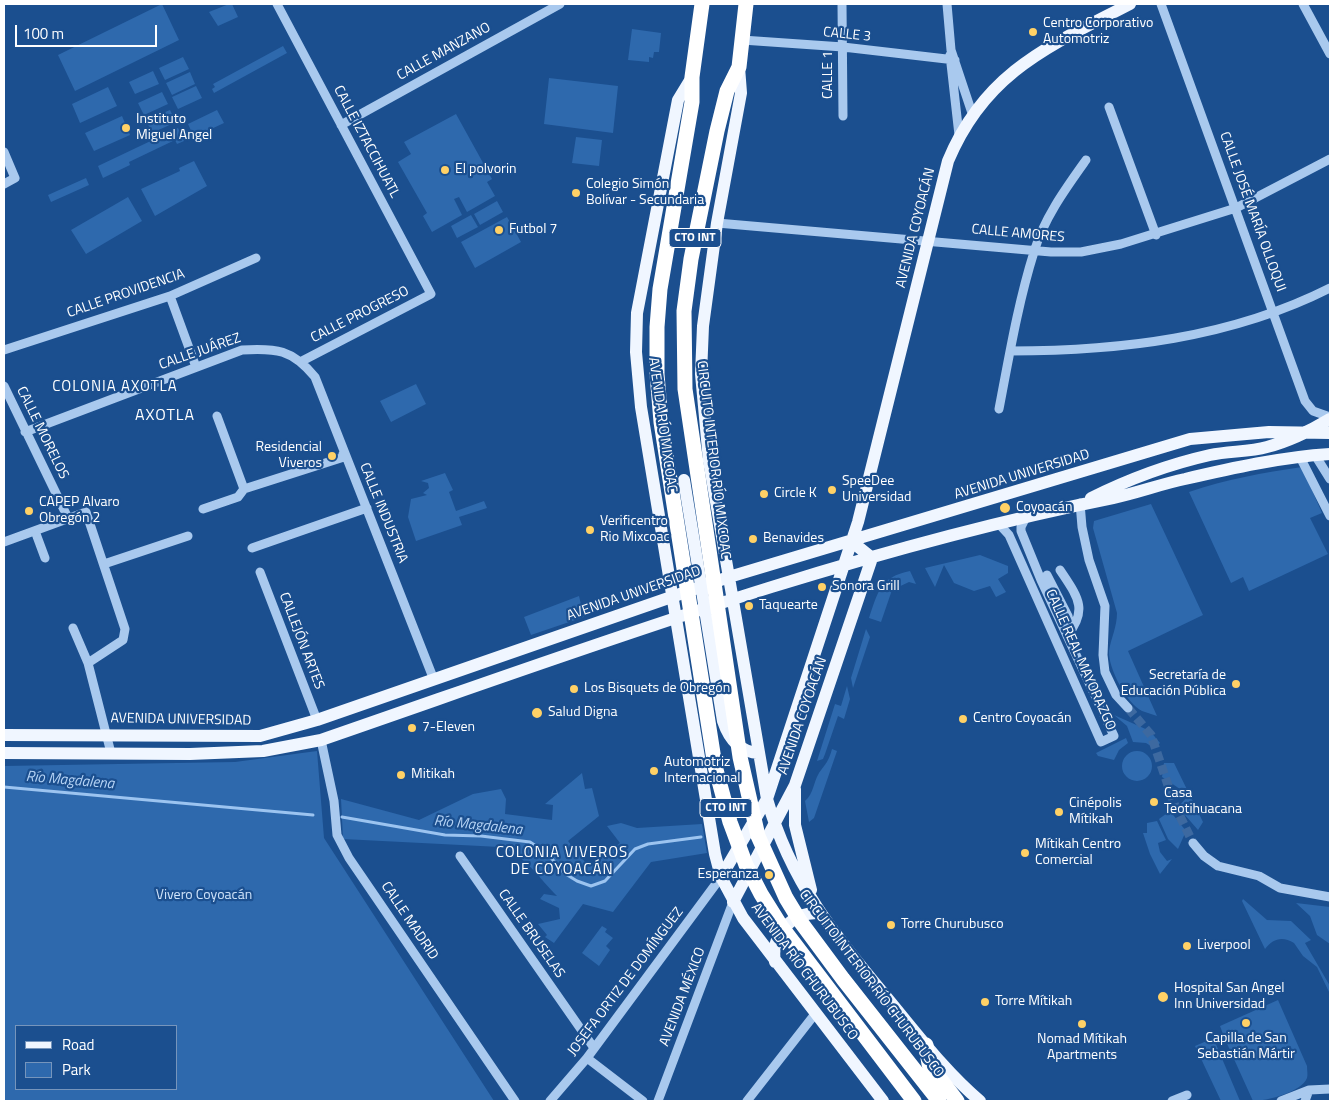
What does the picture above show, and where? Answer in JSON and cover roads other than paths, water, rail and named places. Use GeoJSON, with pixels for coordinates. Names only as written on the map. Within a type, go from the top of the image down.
{"type":"FeatureCollection","features":[{"type":"Feature","properties":{"kind":"highway","name":"AVENIDA RÍO MIXCOAC"},"geometry":{"type":"LineString","coordinates":[[692,76],[701,4]]}},
{"type":"Feature","properties":{"kind":"highway","name":"CTO INT"},"geometry":{"type":"LineString","coordinates":[[739,67],[746,4]]}},
{"type":"Feature","properties":{"kind":"highway","name":"CIRCUITO INTERIOR RÍO MIXCOAC"},"geometry":{"type":"LineString","coordinates":[[708,590],[685,389],[684,311],[691,259],[717,131],[727,91],[739,67]]}},
{"type":"Feature","properties":{"kind":"highway","name":"CTO INT"},"geometry":{"type":"LineString","coordinates":[[692,76],[692,102],[660,289],[656,347],[661,422],[715,766],[730,822],[746,865],[761,894],[781,926],[914,1101]]}},
{"type":"Feature","properties":{"kind":"highway","name":"CIRCUITO INTERIOR RÍO CHURUBUSCO"},"geometry":{"type":"LineString","coordinates":[[708,590],[740,757],[758,836],[786,898],[800,922],[939,1101]]}},
{"type":"Feature","properties":{"kind":"highway"},"geometry":{"type":"LineString","coordinates":[[926,1045],[929,1064],[957,1101]]}},
{"type":"Feature","properties":{"kind":"main road","name":"AVENIDA COYOACÁN"},"geometry":{"type":"LineString","coordinates":[[721,877],[767,799],[858,522],[948,161],[959,135],[972,113],[1013,71],[1033,57],[1130,4]]}},
{"type":"Feature","properties":{"kind":"main road","name":"CTO INT"},"geometry":{"type":"LineString","coordinates":[[739,67],[741,93],[717,223],[703,326],[701,374],[709,461],[767,799],[775,825],[817,910],[850,954],[926,1045],[960,1083],[980,1101]]}},
{"type":"Feature","properties":{"kind":"main road","name":"AVENIDA RÍO MIXCOAC"},"geometry":{"type":"LineString","coordinates":[[676,617],[641,407],[636,352],[637,313],[678,100],[692,76]]}},
{"type":"Feature","properties":{"kind":"main road"},"geometry":{"type":"LineString","coordinates":[[1080,503],[1120,484],[1189,461],[1211,455],[1266,448],[1306,433],[1330,418]]}},
{"type":"Feature","properties":{"kind":"main road","name":"AVENIDA UNIVERSIDAD"},"geometry":{"type":"LineString","coordinates":[[4,735],[260,736],[316,720],[434,680],[673,596],[708,590],[729,577],[1190,439],[1250,433],[1330,433]]}},
{"type":"Feature","properties":{"kind":"main road"},"geometry":{"type":"LineString","coordinates":[[1315,455],[1330,439]]}},
{"type":"Feature","properties":{"kind":"main road"},"geometry":{"type":"LineString","coordinates":[[4,753],[190,754],[263,751],[321,740],[705,607],[843,566],[1027,515],[1080,503],[1115,498],[1184,479],[1300,457],[1330,454]]}},
{"type":"Feature","properties":{"kind":"main road"},"geometry":{"type":"LineString","coordinates":[[650,465],[667,479],[684,480],[700,473],[709,461]]}},
{"type":"Feature","properties":{"kind":"main road"},"geometry":{"type":"LineString","coordinates":[[684,480],[708,590],[705,607],[724,725],[733,741],[740,747],[748,752],[759,753]]}},
{"type":"Feature","properties":{"kind":"main road"},"geometry":{"type":"LineString","coordinates":[[851,541],[872,558]]}},
{"type":"Feature","properties":{"kind":"main road","name":"AVENIDA COYOACÁN"},"geometry":{"type":"LineString","coordinates":[[733,902],[795,785],[872,558]]}},
{"type":"Feature","properties":{"kind":"main road","name":"AVENIDA RÍO CHURUBUSCO"},"geometry":{"type":"LineString","coordinates":[[676,617],[715,854],[721,877],[733,902],[775,962],[883,1101]]}},
{"type":"Feature","properties":{"kind":"main road"},"geometry":{"type":"LineString","coordinates":[[81,734],[84,753]]}},
{"type":"Feature","properties":{"kind":"main road"},"geometry":{"type":"LineString","coordinates":[[775,962],[774,942],[782,928],[804,914],[817,910],[795,825],[795,785]]}},
{"type":"Feature","properties":{"kind":"street","name":"CALLE IZTACCIHUATL"},"geometry":{"type":"LineString","coordinates":[[278,4],[431,294]]}},
{"type":"Feature","properties":{"kind":"street","name":"CALLE MANZANO"},"geometry":{"type":"LineString","coordinates":[[341,125],[560,4]]}},
{"type":"Feature","properties":{"kind":"street","name":"CALLE 1"},"geometry":{"type":"LineString","coordinates":[[842,4],[843,116]]}},
{"type":"Feature","properties":{"kind":"street"},"geometry":{"type":"LineString","coordinates":[[947,4],[959,135]]}},
{"type":"Feature","properties":{"kind":"street","name":"CALLE JOSÉ MARÍA OLLOQUI"},"geometry":{"type":"LineString","coordinates":[[1160,4],[1275,313],[1305,401],[1313,411],[1330,418]]}},
{"type":"Feature","properties":{"kind":"street"},"geometry":{"type":"LineString","coordinates":[[1303,4],[1330,54]]}},
{"type":"Feature","properties":{"kind":"street","name":"CALLE 3"},"geometry":{"type":"LineString","coordinates":[[742,40],[842,47],[952,60]]}},
{"type":"Feature","properties":{"kind":"street"},"geometry":{"type":"LineString","coordinates":[[952,60],[972,113]]}},
{"type":"Feature","properties":{"kind":"street"},"geometry":{"type":"LineString","coordinates":[[1109,107],[1156,235]]}},
{"type":"Feature","properties":{"kind":"street"},"geometry":{"type":"LineString","coordinates":[[4,152],[15,178],[4,184]]}},
{"type":"Feature","properties":{"kind":"street","name":"CALLE AMORES"},"geometry":{"type":"LineString","coordinates":[[717,223],[928,240],[1034,251],[1081,252],[1156,235],[1236,208],[1330,159]]}},
{"type":"Feature","properties":{"kind":"street"},"geometry":{"type":"LineString","coordinates":[[999,409],[1010,350],[1034,251],[1059,197],[1086,160]]}},
{"type":"Feature","properties":{"kind":"street","name":"CALLE PROVIDENCIA"},"geometry":{"type":"LineString","coordinates":[[4,350],[170,296],[256,258]]}},
{"type":"Feature","properties":{"kind":"street"},"geometry":{"type":"LineString","coordinates":[[1010,350],[1062,351],[1139,344],[1212,330],[1275,313],[1330,288]]}},
{"type":"Feature","properties":{"kind":"street","name":"CALLE PROGRESO"},"geometry":{"type":"LineString","coordinates":[[302,361],[431,294]]}},
{"type":"Feature","properties":{"kind":"street"},"geometry":{"type":"LineString","coordinates":[[170,296],[196,367]]}},
{"type":"Feature","properties":{"kind":"street","name":"CALLE JUÁREZ"},"geometry":{"type":"LineString","coordinates":[[25,432],[242,350],[264,349],[286,352],[302,361]]}},
{"type":"Feature","properties":{"kind":"street","name":"CALLE INDUSTRIA"},"geometry":{"type":"LineString","coordinates":[[302,361],[315,377],[343,454],[367,508],[434,680]]}},
{"type":"Feature","properties":{"kind":"street","name":"CALLE MORELOS"},"geometry":{"type":"LineString","coordinates":[[4,386],[68,518]]}},
{"type":"Feature","properties":{"kind":"street"},"geometry":{"type":"LineString","coordinates":[[217,416],[244,490]]}},
{"type":"Feature","properties":{"kind":"street"},"geometry":{"type":"LineString","coordinates":[[203,509],[238,497],[244,490],[344,457],[343,454]]}},
{"type":"Feature","properties":{"kind":"street"},"geometry":{"type":"LineString","coordinates":[[1315,455],[1330,479]]}},
{"type":"Feature","properties":{"kind":"street"},"geometry":{"type":"LineString","coordinates":[[1300,457],[1330,516]]}},
{"type":"Feature","properties":{"kind":"street","name":"CALLE REAL MAYORAZGO"},"geometry":{"type":"LineString","coordinates":[[1080,503],[1082,527],[1089,560],[1106,606],[1103,655],[1105,672],[1116,695],[1128,708]]}},
{"type":"Feature","properties":{"kind":"street"},"geometry":{"type":"LineString","coordinates":[[252,548],[367,508]]}},
{"type":"Feature","properties":{"kind":"street"},"geometry":{"type":"LineString","coordinates":[[4,542],[86,512],[125,629],[123,640],[88,663]]}},
{"type":"Feature","properties":{"kind":"street","name":"CALLE REAL MAYORAZGO"},"geometry":{"type":"LineString","coordinates":[[998,523],[1008,532],[1040,580],[1069,634],[1114,736],[1102,742],[1040,580],[1021,531],[1020,527],[1027,515]]}},
{"type":"Feature","properties":{"kind":"street"},"geometry":{"type":"LineString","coordinates":[[35,531],[45,558]]}},
{"type":"Feature","properties":{"kind":"street"},"geometry":{"type":"LineString","coordinates":[[104,564],[188,536]]}},
{"type":"Feature","properties":{"kind":"street"},"geometry":{"type":"LineString","coordinates":[[1060,570],[1079,603],[1078,622],[1069,634]]}},
{"type":"Feature","properties":{"kind":"street","name":"CALLEJÓN ARTES"},"geometry":{"type":"LineString","coordinates":[[260,572],[316,720]]}},
{"type":"Feature","properties":{"kind":"street"},"geometry":{"type":"LineString","coordinates":[[73,628],[88,663],[111,753]]}},
{"type":"Feature","properties":{"kind":"street","name":"CALLE MADRID"},"geometry":{"type":"LineString","coordinates":[[321,740],[334,801],[338,839],[349,858],[515,1101]]}},
{"type":"Feature","properties":{"kind":"street"},"geometry":{"type":"LineString","coordinates":[[1193,843],[1210,861],[1235,871],[1259,876],[1280,888],[1330,897]]}},
{"type":"Feature","properties":{"kind":"street","name":"CALLE BRUSELAS"},"geometry":{"type":"LineString","coordinates":[[460,856],[594,1048]]}},
{"type":"Feature","properties":{"kind":"street","name":"JOSEFA ORTIZ DE DOMÍNGUEZ"},"geometry":{"type":"LineString","coordinates":[[550,1101],[587,1058],[721,877]]}},
{"type":"Feature","properties":{"kind":"street","name":"AVENIDA MÉXICO"},"geometry":{"type":"LineString","coordinates":[[658,1101],[733,902]]}},
{"type":"Feature","properties":{"kind":"street"},"geometry":{"type":"LineString","coordinates":[[747,1101],[815,1014]]}},
{"type":"Feature","properties":{"kind":"street"},"geometry":{"type":"LineString","coordinates":[[587,1058],[643,1101]]}},
{"type":"Feature","properties":{"kind":"street"},"geometry":{"type":"LineString","coordinates":[[1281,1101],[1309,1090],[1330,1089]]}},
{"type":"Feature","properties":{"kind":"street"},"geometry":{"type":"LineString","coordinates":[[1305,1101],[1309,1090]]}},
{"type":"Feature","properties":{"kind":"street"},"geometry":{"type":"LineString","coordinates":[[1172,1101],[1187,1095]]}},
{"type":"Feature","properties":{"kind":"waterway","name":"Río Magdalena"},"geometry":{"type":"LineString","coordinates":[[4,787],[313,815]]}},
{"type":"Feature","properties":{"kind":"waterway","name":"Río Magdalena"},"geometry":{"type":"LineString","coordinates":[[342,817],[445,835],[481,836],[530,842],[547,853],[564,873],[577,881],[591,886],[605,881],[635,849],[648,844],[701,837]]}},
{"type":"Feature","properties":{"kind":"tunnel"},"geometry":{"type":"LineString","coordinates":[[1128,708],[1151,735],[1175,806],[1193,843]]}},
{"type":"Feature","properties":{"kind":"place","name":"Centro Corporativo Automotriz"},"geometry":{"type":"Point","coordinates":[1033,32]}},
{"type":"Feature","properties":{"kind":"place","name":"Instituto Miguel Angel"},"geometry":{"type":"Point","coordinates":[126,128]}},
{"type":"Feature","properties":{"kind":"place","name":"El polvorin"},"geometry":{"type":"Point","coordinates":[445,170]}},
{"type":"Feature","properties":{"kind":"place","name":"Colegio Simón Bolívar - Secundaria"},"geometry":{"type":"Point","coordinates":[576,193]}},
{"type":"Feature","properties":{"kind":"place","name":"Futbol 7"},"geometry":{"type":"Point","coordinates":[499,230]}},
{"type":"Feature","properties":{"kind":"place","name":"Residencial Viveros"},"geometry":{"type":"Point","coordinates":[332,456]}},
{"type":"Feature","properties":{"kind":"place","name":"SpeeDee Universidad"},"geometry":{"type":"Point","coordinates":[832,490]}},
{"type":"Feature","properties":{"kind":"place","name":"Circle K"},"geometry":{"type":"Point","coordinates":[764,494]}},
{"type":"Feature","properties":{"kind":"place","name":"Coyoacán"},"geometry":{"type":"Point","coordinates":[1005,508]}},
{"type":"Feature","properties":{"kind":"place","name":"CAPEP Alvaro Obregón 2"},"geometry":{"type":"Point","coordinates":[29,511]}},
{"type":"Feature","properties":{"kind":"place","name":"Verificentro Rio Mixcoac"},"geometry":{"type":"Point","coordinates":[590,530]}},
{"type":"Feature","properties":{"kind":"place","name":"Benavides"},"geometry":{"type":"Point","coordinates":[753,539]}},
{"type":"Feature","properties":{"kind":"place","name":"Sonora Grill"},"geometry":{"type":"Point","coordinates":[822,587]}},
{"type":"Feature","properties":{"kind":"place","name":"Taquearte"},"geometry":{"type":"Point","coordinates":[749,606]}},
{"type":"Feature","properties":{"kind":"place","name":"Secretaría de Educación Pública"},"geometry":{"type":"Point","coordinates":[1236,684]}},
{"type":"Feature","properties":{"kind":"place","name":"Los Bisquets de Obregón"},"geometry":{"type":"Point","coordinates":[574,689]}},
{"type":"Feature","properties":{"kind":"place","name":"Salud Digna"},"geometry":{"type":"Point","coordinates":[537,713]}},
{"type":"Feature","properties":{"kind":"place","name":"Centro Coyoacán"},"geometry":{"type":"Point","coordinates":[963,719]}},
{"type":"Feature","properties":{"kind":"place","name":"7-Eleven"},"geometry":{"type":"Point","coordinates":[412,728]}},
{"type":"Feature","properties":{"kind":"place","name":"Automotriz Internacional"},"geometry":{"type":"Point","coordinates":[654,771]}},
{"type":"Feature","properties":{"kind":"place","name":"Mitikah"},"geometry":{"type":"Point","coordinates":[401,775]}},
{"type":"Feature","properties":{"kind":"place","name":"Casa Teotihuacana"},"geometry":{"type":"Point","coordinates":[1154,802]}},
{"type":"Feature","properties":{"kind":"place","name":"Cinépolis Mítikah"},"geometry":{"type":"Point","coordinates":[1059,812]}},
{"type":"Feature","properties":{"kind":"place","name":"Mítikah Centro Comercial"},"geometry":{"type":"Point","coordinates":[1025,853]}},
{"type":"Feature","properties":{"kind":"place","name":"Esperanza"},"geometry":{"type":"Point","coordinates":[769,875]}},
{"type":"Feature","properties":{"kind":"place","name":"Torre Churubusco"},"geometry":{"type":"Point","coordinates":[891,925]}},
{"type":"Feature","properties":{"kind":"place","name":"Liverpool"},"geometry":{"type":"Point","coordinates":[1187,946]}},
{"type":"Feature","properties":{"kind":"place","name":"Hospital San Angel Inn Universidad"},"geometry":{"type":"Point","coordinates":[1163,997]}},
{"type":"Feature","properties":{"kind":"place","name":"Torre Mítikah"},"geometry":{"type":"Point","coordinates":[985,1002]}},
{"type":"Feature","properties":{"kind":"place","name":"Capilla de San Sebastián Mártir"},"geometry":{"type":"Point","coordinates":[1246,1023]}},
{"type":"Feature","properties":{"kind":"place","name":"Nomad Mítikah Apartments"},"geometry":{"type":"Point","coordinates":[1082,1024]}},
{"type":"Feature","properties":{"kind":"district","name":"COLONIA AXOTLA"},"geometry":{"type":"Point","coordinates":[115,387]}},
{"type":"Feature","properties":{"kind":"district","name":"AXOTLA"},"geometry":{"type":"Point","coordinates":[165,416]}},
{"type":"Feature","properties":{"kind":"district","name":"COLONIA VIVEROS DE COYOACÁN"},"geometry":{"type":"Point","coordinates":[562,862]}},
{"type":"Feature","properties":{"kind":"park label","name":"Vivero Coyoacán"},"geometry":{"type":"Point","coordinates":[204,896]}}]}
